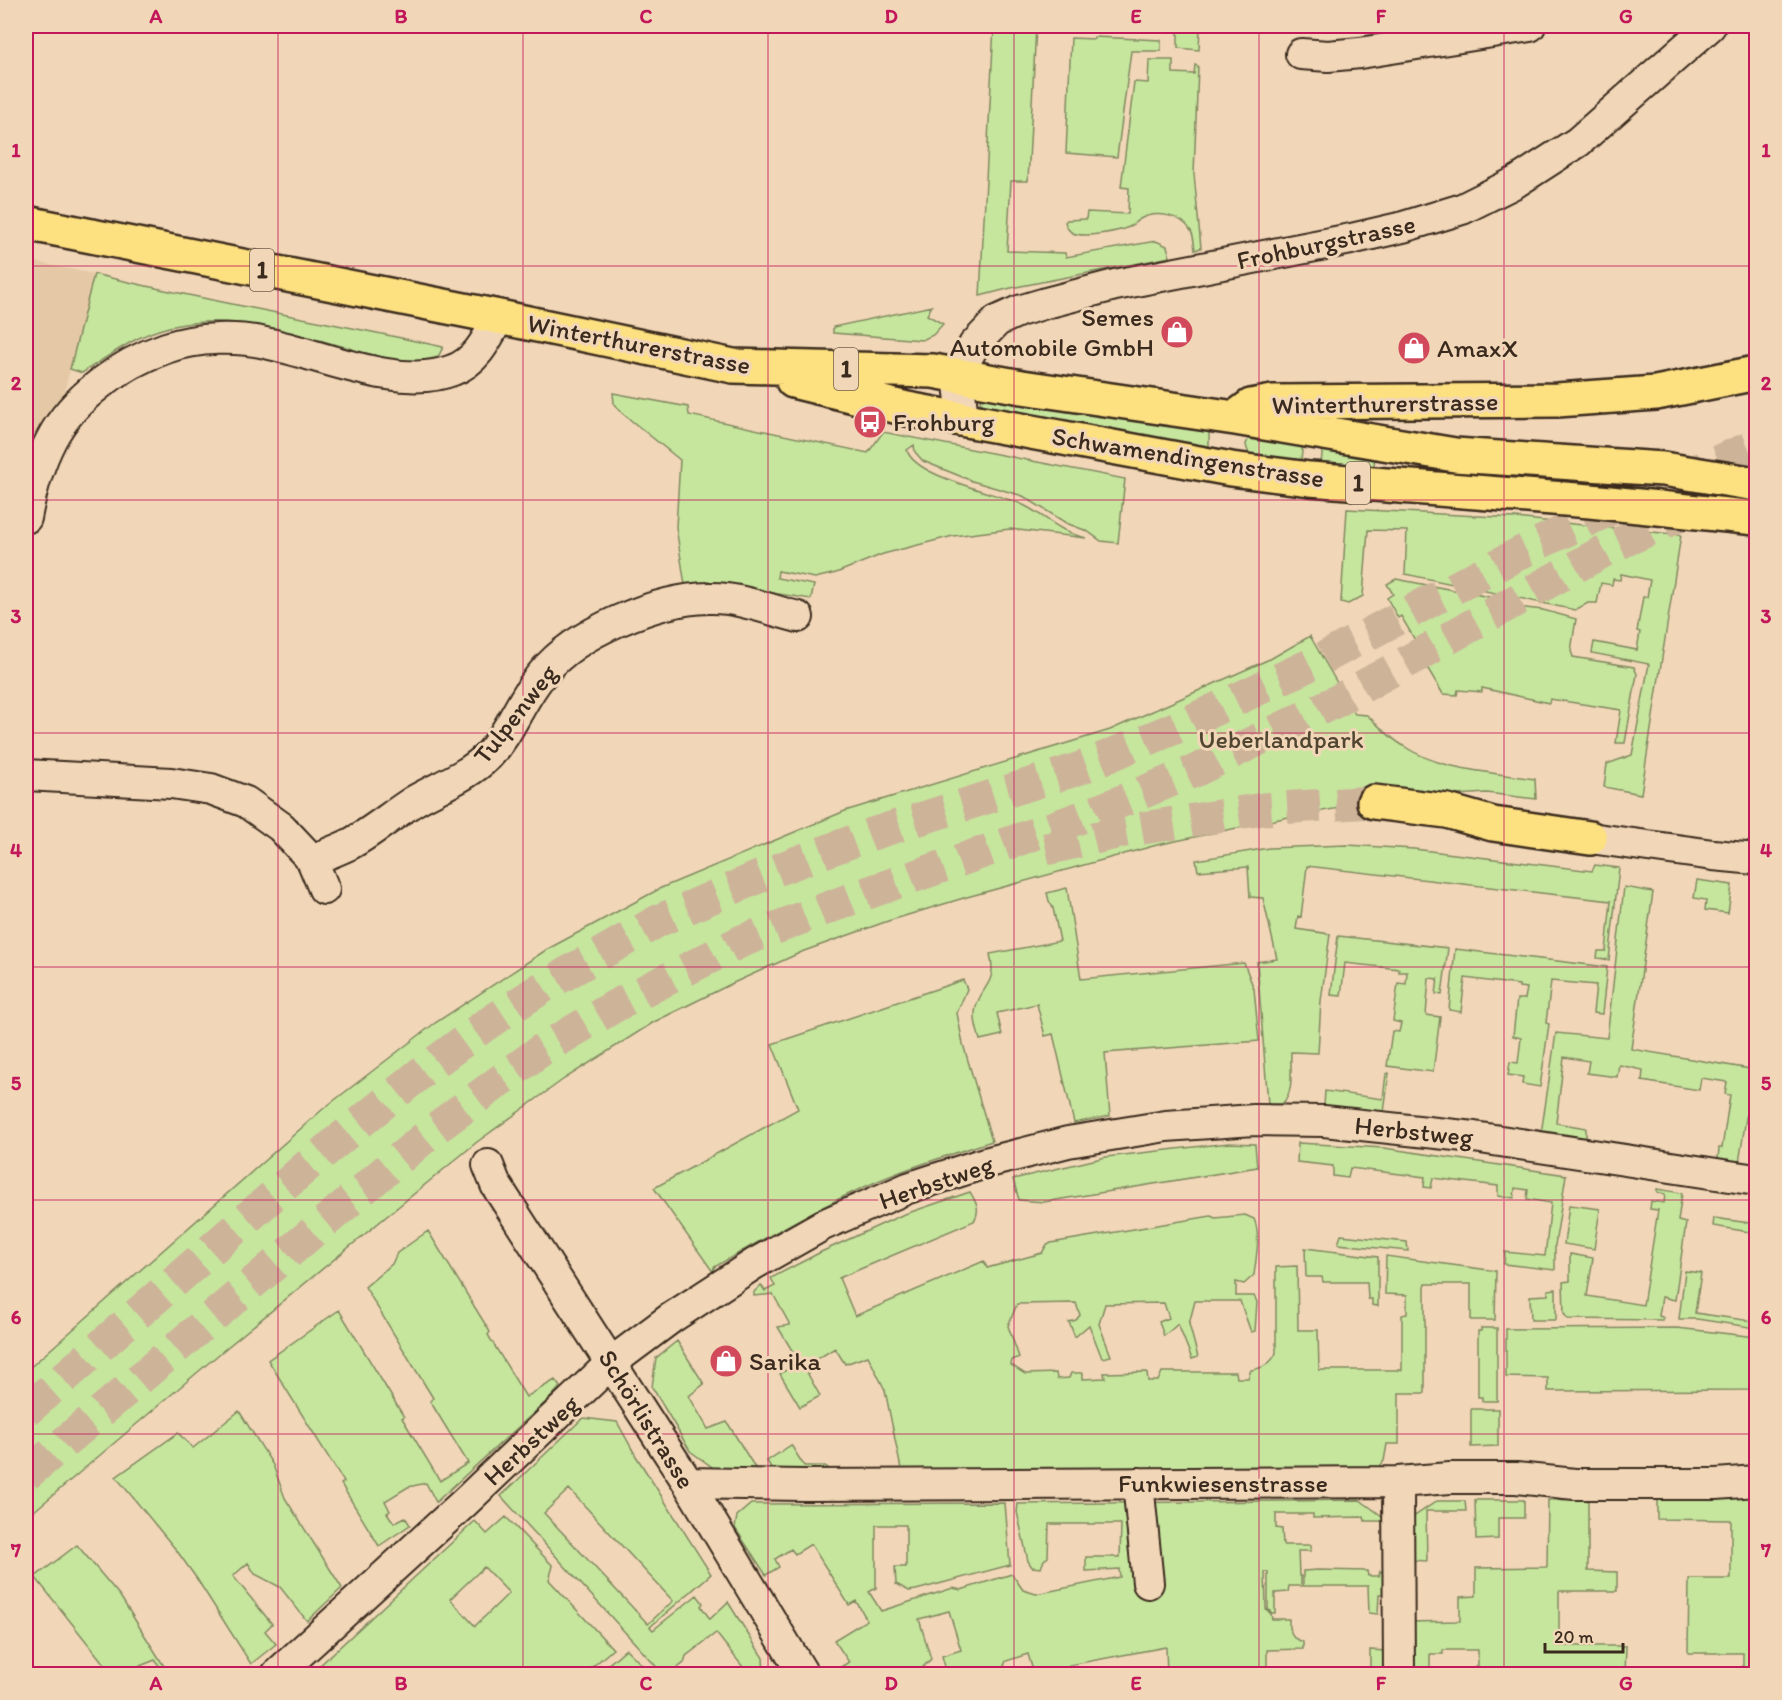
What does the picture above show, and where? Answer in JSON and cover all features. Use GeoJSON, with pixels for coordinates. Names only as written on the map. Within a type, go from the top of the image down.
{"type":"FeatureCollection","features":[{"type":"Feature","properties":{"kind":"main road","name":"Winterthurerstrasse"},"geometry":{"type":"LineString","coordinates":[[26,223],[733,366],[933,371],[1235,418],[1251,406],[1273,402],[1557,400],[1656,393],[1756,373]]}},
{"type":"Feature","properties":{"kind":"main road","name":"Schwamendingenstrasse"},"geometry":{"type":"LineString","coordinates":[[733,366],[861,398],[1231,469],[1310,479],[1578,500],[1756,518]]}},
{"type":"Feature","properties":{"kind":"main road","name":"Schwamendingenstrasse"},"geometry":{"type":"LineString","coordinates":[[1235,418],[1455,455],[1663,469],[1756,484]]}},
{"type":"Feature","properties":{"kind":"main road"},"geometry":{"type":"LineString","coordinates":[[1231,469],[1229,441],[1235,418]]}},
{"type":"Feature","properties":{"kind":"main road"},"geometry":{"type":"LineString","coordinates":[[1374,802],[1447,812],[1492,824],[1590,838]]}},
{"type":"Feature","properties":{"kind":"street"},"geometry":{"type":"LineString","coordinates":[[1301,54],[1328,56],[1360,53],[1530,26]]}},
{"type":"Feature","properties":{"kind":"street","name":"Frohburgstrasse"},"geometry":{"type":"LineString","coordinates":[[958,375],[974,345],[997,321],[1019,311],[1115,285],[1351,239],[1403,227],[1462,209],[1516,182],[1578,142],[1710,26]]}},
{"type":"Feature","properties":{"kind":"street"},"geometry":{"type":"LineString","coordinates":[[26,518],[38,468],[51,438],[68,414],[90,392],[128,365],[167,348],[206,340],[238,339],[269,343],[380,374],[415,377],[451,371],[467,363],[483,348],[499,317]]}},
{"type":"Feature","properties":{"kind":"street"},"geometry":{"type":"LineString","coordinates":[[958,375],[963,419]]}},
{"type":"Feature","properties":{"kind":"street","name":"Tulpenweg"},"geometry":{"type":"LineString","coordinates":[[312,860],[350,843],[414,802],[476,767],[498,744],[528,693],[544,671],[600,630],[646,609],[681,600],[711,598],[747,604],[798,617]]}},
{"type":"Feature","properties":{"kind":"street"},"geometry":{"type":"LineString","coordinates":[[26,775],[171,783],[211,789],[246,802],[281,826],[312,860],[324,889]]}},
{"type":"Feature","properties":{"kind":"street"},"geometry":{"type":"LineString","coordinates":[[1590,838],[1756,859]]}},
{"type":"Feature","properties":{"kind":"street","name":"Herbstweg"},"geometry":{"type":"LineString","coordinates":[[277,1674],[464,1503],[612,1362],[680,1312],[754,1264],[823,1225],[908,1188],[985,1163],[1079,1140],[1166,1126],[1254,1120],[1324,1121],[1474,1137],[1756,1180]]}},
{"type":"Feature","properties":{"kind":"street","name":"Schörlistrasse"},"geometry":{"type":"LineString","coordinates":[[488,1165],[496,1185],[688,1483],[803,1674]]}},
{"type":"Feature","properties":{"kind":"street","name":"Funkwiesenstrasse"},"geometry":{"type":"LineString","coordinates":[[688,1483],[804,1485],[1398,1482],[1461,1478],[1516,1478],[1575,1484],[1716,1484],[1756,1481]]}},
{"type":"Feature","properties":{"kind":"street"},"geometry":{"type":"LineString","coordinates":[[1398,1482],[1399,1674]]}},
{"type":"Feature","properties":{"kind":"street"},"geometry":{"type":"LineString","coordinates":[[1138,1483],[1148,1583]]}},
{"type":"Feature","properties":{"kind":"shaded area"},"geometry":{"type":"Polygon","coordinates":[[[26,260],[94,274],[64,393],[47,416],[26,454],[26,260]]]}},
{"type":"Feature","properties":{"kind":"green space"},"geometry":{"type":"Polygon","coordinates":[[[994,26],[1036,26],[1028,181],[1011,181],[1007,251],[1065,253],[1066,257],[1156,241],[1167,246],[1170,257],[980,296],[994,26]]]}},
{"type":"Feature","properties":{"kind":"green space"},"geometry":{"type":"Polygon","coordinates":[[[1080,26],[1200,26],[1199,50],[1178,48],[1178,30],[1080,26]]]}},
{"type":"Feature","properties":{"kind":"green space"},"geometry":{"type":"Polygon","coordinates":[[[1094,37],[1161,40],[1161,51],[1131,51],[1117,157],[1066,153],[1071,38],[1094,39],[1094,37]]]}},
{"type":"Feature","properties":{"kind":"green space"},"geometry":{"type":"Polygon","coordinates":[[[1149,60],[1173,60],[1173,73],[1194,74],[1195,65],[1198,66],[1194,174],[1201,248],[1195,250],[1191,231],[1181,221],[1168,216],[1146,216],[1124,229],[1092,235],[1073,233],[1065,222],[1086,219],[1087,212],[1128,214],[1129,188],[1121,187],[1134,82],[1148,83],[1149,60]]]}},
{"type":"Feature","properties":{"kind":"green space"},"geometry":{"type":"Polygon","coordinates":[[[94,274],[443,347],[438,357],[402,361],[284,331],[259,326],[208,322],[183,324],[158,330],[133,341],[82,373],[70,369],[94,274]]]}},
{"type":"Feature","properties":{"kind":"green space"},"geometry":{"type":"Polygon","coordinates":[[[932,306],[927,315],[943,324],[933,335],[922,340],[833,333],[833,327],[932,306]]]}},
{"type":"Feature","properties":{"kind":"green space"},"geometry":{"type":"Polygon","coordinates":[[[613,393],[688,407],[689,415],[868,453],[883,432],[1125,479],[1118,543],[1101,541],[1087,531],[1066,523],[1023,496],[972,481],[923,461],[915,452],[914,445],[907,450],[913,460],[924,468],[958,483],[1021,504],[1066,531],[1086,538],[1010,529],[953,536],[883,554],[836,573],[815,578],[778,571],[777,578],[814,585],[811,599],[716,584],[685,585],[676,527],[680,460],[622,413],[614,403],[613,393]]]}},
{"type":"Feature","properties":{"kind":"green space"},"geometry":{"type":"Polygon","coordinates":[[[981,395],[1207,429],[1209,450],[989,410],[980,402],[981,395]]]}},
{"type":"Feature","properties":{"kind":"green space"},"geometry":{"type":"Polygon","coordinates":[[[1255,436],[1303,443],[1300,469],[1267,464],[1253,457],[1248,452],[1246,444],[1249,438],[1255,436]]]}},
{"type":"Feature","properties":{"kind":"green space"},"geometry":{"type":"Polygon","coordinates":[[[1323,447],[1375,456],[1373,475],[1320,470],[1323,447]]]}},
{"type":"Feature","properties":{"kind":"green space"},"geometry":{"type":"Polygon","coordinates":[[[1347,509],[1515,518],[1681,535],[1641,794],[1604,787],[1607,764],[1632,755],[1649,664],[1592,653],[1594,642],[1637,650],[1640,632],[1637,631],[1643,597],[1647,597],[1650,580],[1621,574],[1620,580],[1613,579],[1612,585],[1601,583],[1597,603],[1588,603],[1575,610],[1405,574],[1407,531],[1368,530],[1363,596],[1348,604],[1341,602],[1347,509]]]}},
{"type":"Feature","properties":{"kind":"green space"},"geometry":{"type":"Polygon","coordinates":[[[1396,579],[1489,597],[1490,610],[1515,610],[1516,607],[1543,610],[1576,619],[1571,651],[1573,657],[1634,667],[1637,674],[1625,743],[1616,743],[1621,710],[1550,699],[1549,703],[1482,688],[1482,692],[1458,690],[1457,695],[1443,694],[1422,659],[1425,657],[1401,616],[1398,618],[1387,598],[1393,594],[1387,584],[1396,579]]]}},
{"type":"Feature","properties":{"kind":"green space","name":"Ueberlandpark"},"geometry":{"type":"Polygon","coordinates":[[[1310,636],[1355,714],[1367,715],[1397,742],[1433,760],[1466,769],[1535,779],[1536,799],[1487,793],[1394,799],[1298,815],[1157,845],[888,921],[804,951],[731,984],[654,1022],[564,1079],[477,1142],[225,1349],[26,1518],[26,1371],[323,1109],[435,1023],[546,950],[661,888],[845,811],[1110,730],[1272,658],[1310,636]]]}},
{"type":"Feature","properties":{"kind":"green space"},"geometry":{"type":"Polygon","coordinates":[[[1347,845],[1414,849],[1592,871],[1595,865],[1619,868],[1609,960],[1597,958],[1598,951],[1606,951],[1611,901],[1307,866],[1301,917],[1298,916],[1296,929],[1330,934],[1321,1001],[1318,1053],[1291,1052],[1289,1093],[1282,1104],[1268,1104],[1257,962],[1277,959],[1263,898],[1250,897],[1248,867],[1198,871],[1196,860],[1269,848],[1347,845]]]}},
{"type":"Feature","properties":{"kind":"green space"},"geometry":{"type":"Polygon","coordinates":[[[1697,880],[1732,885],[1728,913],[1705,910],[1706,900],[1694,898],[1697,880]]]}},
{"type":"Feature","properties":{"kind":"green space"},"geometry":{"type":"Polygon","coordinates":[[[1624,887],[1653,892],[1631,1049],[1756,1070],[1756,1093],[1750,1092],[1739,1163],[1718,1160],[1730,1095],[1725,1094],[1727,1082],[1701,1078],[1699,1090],[1642,1081],[1643,1070],[1619,1065],[1617,1077],[1587,1073],[1589,1061],[1564,1057],[1556,1123],[1586,1128],[1586,1141],[1541,1134],[1556,1033],[1607,1038],[1624,887]]]}},
{"type":"Feature","properties":{"kind":"green space"},"geometry":{"type":"Polygon","coordinates":[[[1067,888],[1081,979],[1244,963],[1254,989],[1259,1041],[1105,1053],[1110,1116],[1074,1123],[1053,1034],[1045,1036],[1037,1004],[997,1013],[1002,1035],[980,1040],[975,1015],[979,999],[991,978],[990,954],[1060,941],[1053,908],[1047,893],[1067,888]]]}},
{"type":"Feature","properties":{"kind":"green space"},"geometry":{"type":"Polygon","coordinates":[[[1338,936],[1448,948],[1442,995],[1436,994],[1438,979],[1429,978],[1426,1015],[1440,1017],[1433,1072],[1387,1066],[1392,1031],[1399,1032],[1401,1023],[1393,1021],[1398,983],[1406,984],[1407,972],[1399,972],[1399,969],[1345,963],[1341,996],[1331,995],[1338,936]]]}},
{"type":"Feature","properties":{"kind":"green space"},"geometry":{"type":"Polygon","coordinates":[[[1455,949],[1607,967],[1602,1014],[1593,1013],[1596,985],[1551,981],[1546,1023],[1549,1024],[1540,1087],[1522,1084],[1523,1077],[1508,1075],[1510,1062],[1518,1063],[1521,1038],[1513,1036],[1517,999],[1525,999],[1527,988],[1465,978],[1461,1012],[1449,1010],[1455,949]]]}},
{"type":"Feature","properties":{"kind":"green space"},"geometry":{"type":"Polygon","coordinates":[[[963,980],[967,989],[957,1013],[963,1044],[992,1141],[900,1172],[852,1193],[805,1216],[714,1267],[713,1272],[654,1188],[798,1109],[772,1044],[963,980]]]}},
{"type":"Feature","properties":{"kind":"green space"},"geometry":{"type":"Polygon","coordinates":[[[1389,1073],[1384,1112],[1324,1106],[1325,1091],[1383,1099],[1386,1074],[1389,1073]]]}},
{"type":"Feature","properties":{"kind":"green space"},"geometry":{"type":"Polygon","coordinates":[[[1229,1143],[1255,1144],[1257,1167],[1044,1202],[1019,1200],[1013,1179],[1106,1157],[1229,1143]]]}},
{"type":"Feature","properties":{"kind":"green space"},"geometry":{"type":"Polygon","coordinates":[[[1298,1143],[1384,1148],[1566,1175],[1555,1245],[1555,1270],[1504,1264],[1505,1252],[1545,1256],[1551,1203],[1527,1199],[1528,1190],[1515,1188],[1514,1198],[1498,1196],[1498,1186],[1433,1178],[1431,1188],[1424,1187],[1425,1177],[1350,1168],[1348,1178],[1333,1176],[1333,1166],[1297,1162],[1298,1143]]]}},
{"type":"Feature","properties":{"kind":"green space"},"geometry":{"type":"Polygon","coordinates":[[[1657,1189],[1682,1193],[1678,1221],[1686,1223],[1675,1300],[1662,1297],[1659,1316],[1664,1318],[1663,1320],[1568,1319],[1564,1314],[1563,1282],[1570,1281],[1570,1254],[1593,1258],[1587,1296],[1643,1305],[1658,1210],[1650,1209],[1651,1201],[1664,1203],[1665,1194],[1657,1192],[1657,1189]]]}},
{"type":"Feature","properties":{"kind":"green space"},"geometry":{"type":"Polygon","coordinates":[[[970,1192],[977,1210],[974,1221],[839,1278],[855,1316],[984,1261],[987,1268],[1042,1253],[1051,1243],[1211,1216],[1215,1218],[1245,1215],[1254,1219],[1256,1225],[1257,1254],[1254,1275],[1244,1284],[1236,1282],[1236,1296],[1254,1296],[1257,1302],[1255,1331],[1251,1332],[1240,1301],[1195,1301],[1189,1324],[1198,1357],[1192,1359],[1178,1324],[1164,1336],[1159,1322],[1169,1318],[1164,1303],[1105,1304],[1099,1324],[1111,1356],[1102,1358],[1089,1325],[1075,1337],[1069,1322],[1076,1320],[1080,1315],[1076,1303],[1017,1304],[1008,1326],[1019,1357],[1012,1360],[1011,1365],[1025,1374],[1056,1373],[1057,1379],[1069,1378],[1071,1373],[1083,1373],[1083,1379],[1105,1378],[1104,1373],[1147,1372],[1148,1381],[1158,1381],[1162,1372],[1236,1372],[1237,1378],[1248,1378],[1251,1370],[1266,1365],[1276,1353],[1276,1267],[1297,1266],[1298,1330],[1318,1330],[1319,1370],[1402,1370],[1402,1315],[1407,1314],[1407,1295],[1385,1294],[1386,1256],[1496,1271],[1495,1320],[1471,1320],[1471,1284],[1425,1284],[1425,1393],[1399,1393],[1399,1444],[1387,1444],[1384,1461],[1375,1473],[902,1474],[885,1390],[868,1356],[845,1364],[835,1348],[804,1367],[820,1396],[800,1407],[780,1374],[799,1362],[778,1327],[790,1325],[773,1294],[754,1296],[754,1292],[761,1285],[765,1291],[775,1286],[771,1278],[821,1252],[902,1215],[970,1192]]]}},
{"type":"Feature","properties":{"kind":"green space"},"geometry":{"type":"Polygon","coordinates":[[[1569,1205],[1600,1209],[1594,1249],[1564,1244],[1569,1205]]]}},
{"type":"Feature","properties":{"kind":"green space"},"geometry":{"type":"Polygon","coordinates":[[[1714,1218],[1756,1224],[1756,1233],[1713,1226],[1714,1218]]]}},
{"type":"Feature","properties":{"kind":"green space"},"geometry":{"type":"Polygon","coordinates":[[[428,1231],[490,1332],[488,1335],[526,1397],[555,1380],[560,1387],[436,1502],[426,1483],[408,1487],[385,1501],[390,1511],[387,1513],[394,1523],[405,1517],[410,1525],[379,1546],[341,1484],[344,1482],[268,1360],[339,1310],[440,1481],[468,1463],[430,1401],[433,1398],[365,1287],[392,1264],[397,1253],[428,1231]]]}},
{"type":"Feature","properties":{"kind":"green space"},"geometry":{"type":"Polygon","coordinates":[[[1341,1235],[1407,1242],[1408,1251],[1338,1244],[1341,1235]]]}},
{"type":"Feature","properties":{"kind":"green space"},"geometry":{"type":"Polygon","coordinates":[[[1305,1248],[1378,1257],[1378,1306],[1372,1305],[1372,1299],[1368,1299],[1367,1282],[1323,1282],[1322,1277],[1306,1277],[1305,1248]]]}},
{"type":"Feature","properties":{"kind":"green space"},"geometry":{"type":"Polygon","coordinates":[[[1685,1271],[1701,1273],[1695,1313],[1751,1321],[1756,1287],[1756,1328],[1697,1319],[1679,1319],[1685,1271]]]}},
{"type":"Feature","properties":{"kind":"green space"},"geometry":{"type":"Polygon","coordinates":[[[1556,1289],[1556,1320],[1531,1320],[1530,1296],[1548,1295],[1548,1290],[1556,1289]]]}},
{"type":"Feature","properties":{"kind":"green space"},"geometry":{"type":"Polygon","coordinates":[[[1481,1328],[1497,1328],[1497,1401],[1482,1401],[1482,1397],[1478,1397],[1478,1331],[1481,1331],[1481,1328]]]}},
{"type":"Feature","properties":{"kind":"green space"},"geometry":{"type":"Polygon","coordinates":[[[1677,1328],[1756,1337],[1756,1390],[1548,1391],[1548,1378],[1506,1377],[1506,1329],[1677,1328]]]}},
{"type":"Feature","properties":{"kind":"green space"},"geometry":{"type":"Polygon","coordinates":[[[677,1341],[704,1384],[689,1396],[708,1429],[727,1422],[757,1471],[715,1469],[690,1451],[652,1387],[656,1358],[677,1341]]]}},
{"type":"Feature","properties":{"kind":"green space"},"geometry":{"type":"Polygon","coordinates":[[[1471,1409],[1498,1409],[1498,1446],[1471,1447],[1471,1409]]]}},
{"type":"Feature","properties":{"kind":"green space"},"geometry":{"type":"Polygon","coordinates":[[[239,1411],[273,1465],[285,1498],[342,1588],[307,1621],[280,1587],[255,1574],[248,1563],[233,1576],[272,1624],[265,1631],[276,1644],[251,1664],[177,1551],[116,1477],[178,1433],[193,1448],[239,1411]]]}},
{"type":"Feature","properties":{"kind":"green space"},"geometry":{"type":"Polygon","coordinates":[[[583,1418],[617,1422],[711,1574],[650,1627],[653,1630],[697,1595],[710,1619],[728,1602],[763,1658],[764,1674],[744,1674],[747,1672],[716,1633],[686,1656],[684,1663],[672,1672],[674,1674],[663,1674],[501,1496],[583,1418]],[[569,1489],[544,1513],[648,1624],[673,1601],[569,1489]]]}},
{"type":"Feature","properties":{"kind":"green space"},"geometry":{"type":"Polygon","coordinates":[[[791,1445],[804,1466],[825,1466],[828,1472],[775,1474],[767,1461],[791,1445]]]}},
{"type":"Feature","properties":{"kind":"green space"},"geometry":{"type":"Polygon","coordinates":[[[1756,1497],[1756,1674],[1743,1674],[1743,1653],[1688,1653],[1689,1579],[1731,1579],[1731,1520],[1657,1519],[1657,1498],[1756,1497]]]}},
{"type":"Feature","properties":{"kind":"green space"},"geometry":{"type":"Polygon","coordinates":[[[1588,1499],[1588,1571],[1617,1572],[1617,1591],[1559,1591],[1559,1646],[1626,1646],[1625,1674],[1475,1674],[1475,1666],[1478,1666],[1478,1650],[1443,1650],[1443,1654],[1430,1654],[1430,1674],[1407,1674],[1408,1622],[1460,1621],[1460,1597],[1476,1596],[1476,1568],[1547,1567],[1548,1500],[1588,1499]]]}},
{"type":"Feature","properties":{"kind":"green space"},"geometry":{"type":"Polygon","coordinates":[[[1360,1500],[1386,1519],[1385,1521],[1365,1521],[1364,1517],[1313,1518],[1313,1514],[1276,1514],[1276,1528],[1282,1529],[1283,1545],[1311,1545],[1311,1551],[1298,1551],[1301,1586],[1289,1586],[1288,1592],[1275,1593],[1275,1613],[1268,1609],[1268,1572],[1265,1572],[1266,1609],[1272,1619],[1289,1619],[1289,1628],[1294,1638],[1303,1642],[1303,1649],[1267,1650],[1267,1674],[1167,1674],[1166,1647],[1069,1665],[1069,1674],[1034,1674],[1028,1654],[1006,1661],[1000,1674],[947,1674],[942,1656],[961,1650],[949,1611],[919,1619],[931,1659],[919,1671],[921,1674],[829,1674],[849,1662],[834,1640],[867,1620],[856,1601],[849,1605],[811,1544],[795,1554],[791,1549],[775,1559],[779,1567],[766,1575],[735,1528],[737,1516],[751,1504],[1005,1503],[1010,1565],[916,1590],[909,1591],[896,1584],[895,1567],[906,1567],[906,1525],[876,1525],[876,1588],[869,1592],[881,1611],[953,1588],[961,1590],[1012,1574],[1023,1590],[1036,1594],[1120,1577],[1119,1569],[1086,1571],[1086,1557],[1120,1557],[1121,1524],[1049,1524],[1048,1557],[1041,1568],[1032,1567],[1028,1561],[1017,1512],[1018,1504],[1360,1500]]]}},
{"type":"Feature","properties":{"kind":"green space"},"geometry":{"type":"Polygon","coordinates":[[[1475,1500],[1524,1500],[1524,1518],[1498,1518],[1498,1539],[1476,1540],[1475,1500]]]}},
{"type":"Feature","properties":{"kind":"green space"},"geometry":{"type":"Polygon","coordinates":[[[1437,1501],[1465,1501],[1466,1511],[1426,1511],[1427,1561],[1408,1560],[1409,1520],[1437,1501]]]}},
{"type":"Feature","properties":{"kind":"green space"},"geometry":{"type":"Polygon","coordinates":[[[506,1517],[553,1566],[549,1580],[613,1649],[584,1674],[322,1674],[316,1669],[475,1521],[487,1534],[506,1517]],[[484,1567],[450,1599],[475,1626],[509,1593],[484,1567]]]}},
{"type":"Feature","properties":{"kind":"green space"},"geometry":{"type":"Polygon","coordinates":[[[77,1545],[120,1596],[169,1674],[165,1674],[155,1660],[140,1666],[142,1674],[112,1674],[35,1577],[77,1545]]]}},
{"type":"Feature","properties":{"kind":"green space"},"geometry":{"type":"Polygon","coordinates":[[[1303,1571],[1367,1571],[1368,1576],[1379,1576],[1380,1571],[1386,1574],[1388,1594],[1379,1594],[1378,1614],[1369,1613],[1368,1586],[1303,1586],[1303,1571]]]}},
{"type":"Feature","properties":{"kind":"green space"},"geometry":{"type":"Polygon","coordinates":[[[626,1649],[651,1674],[597,1674],[626,1649]]]}},
{"type":"Feature","properties":{"kind":"green space"},"geometry":{"type":"Polygon","coordinates":[[[1370,1650],[1387,1651],[1387,1674],[1370,1674],[1370,1650]]]}},
{"type":"Feature","properties":{"kind":"tunnel"},"geometry":{"type":"LineString","coordinates":[[26,1411],[307,1166],[422,1072],[484,1026],[548,984],[658,921],[763,875],[872,834],[1078,769],[1182,725],[1318,661],[1535,545],[1656,488],[1756,445]]}},
{"type":"Feature","properties":{"kind":"tunnel"},"geometry":{"type":"LineString","coordinates":[[26,1475],[431,1132],[540,1051],[615,1006],[742,941],[856,897],[1088,815],[1197,770],[1337,701],[1611,547],[1703,505],[1756,484]]}},
{"type":"Feature","properties":{"kind":"tunnel"},"geometry":{"type":"LineString","coordinates":[[1046,849],[1125,831],[1263,809],[1374,802]]}},
{"type":"Feature","properties":{"kind":"place","name":"Semes Automobile GmbH"},"geometry":{"type":"Point","coordinates":[1177,332]}},
{"type":"Feature","properties":{"kind":"place","name":"AmaxX"},"geometry":{"type":"Point","coordinates":[1414,348]}},
{"type":"Feature","properties":{"kind":"place","name":"Frohburg"},"geometry":{"type":"Point","coordinates":[870,422]}},
{"type":"Feature","properties":{"kind":"place","name":"Sarika"},"geometry":{"type":"Point","coordinates":[726,1361]}}]}
